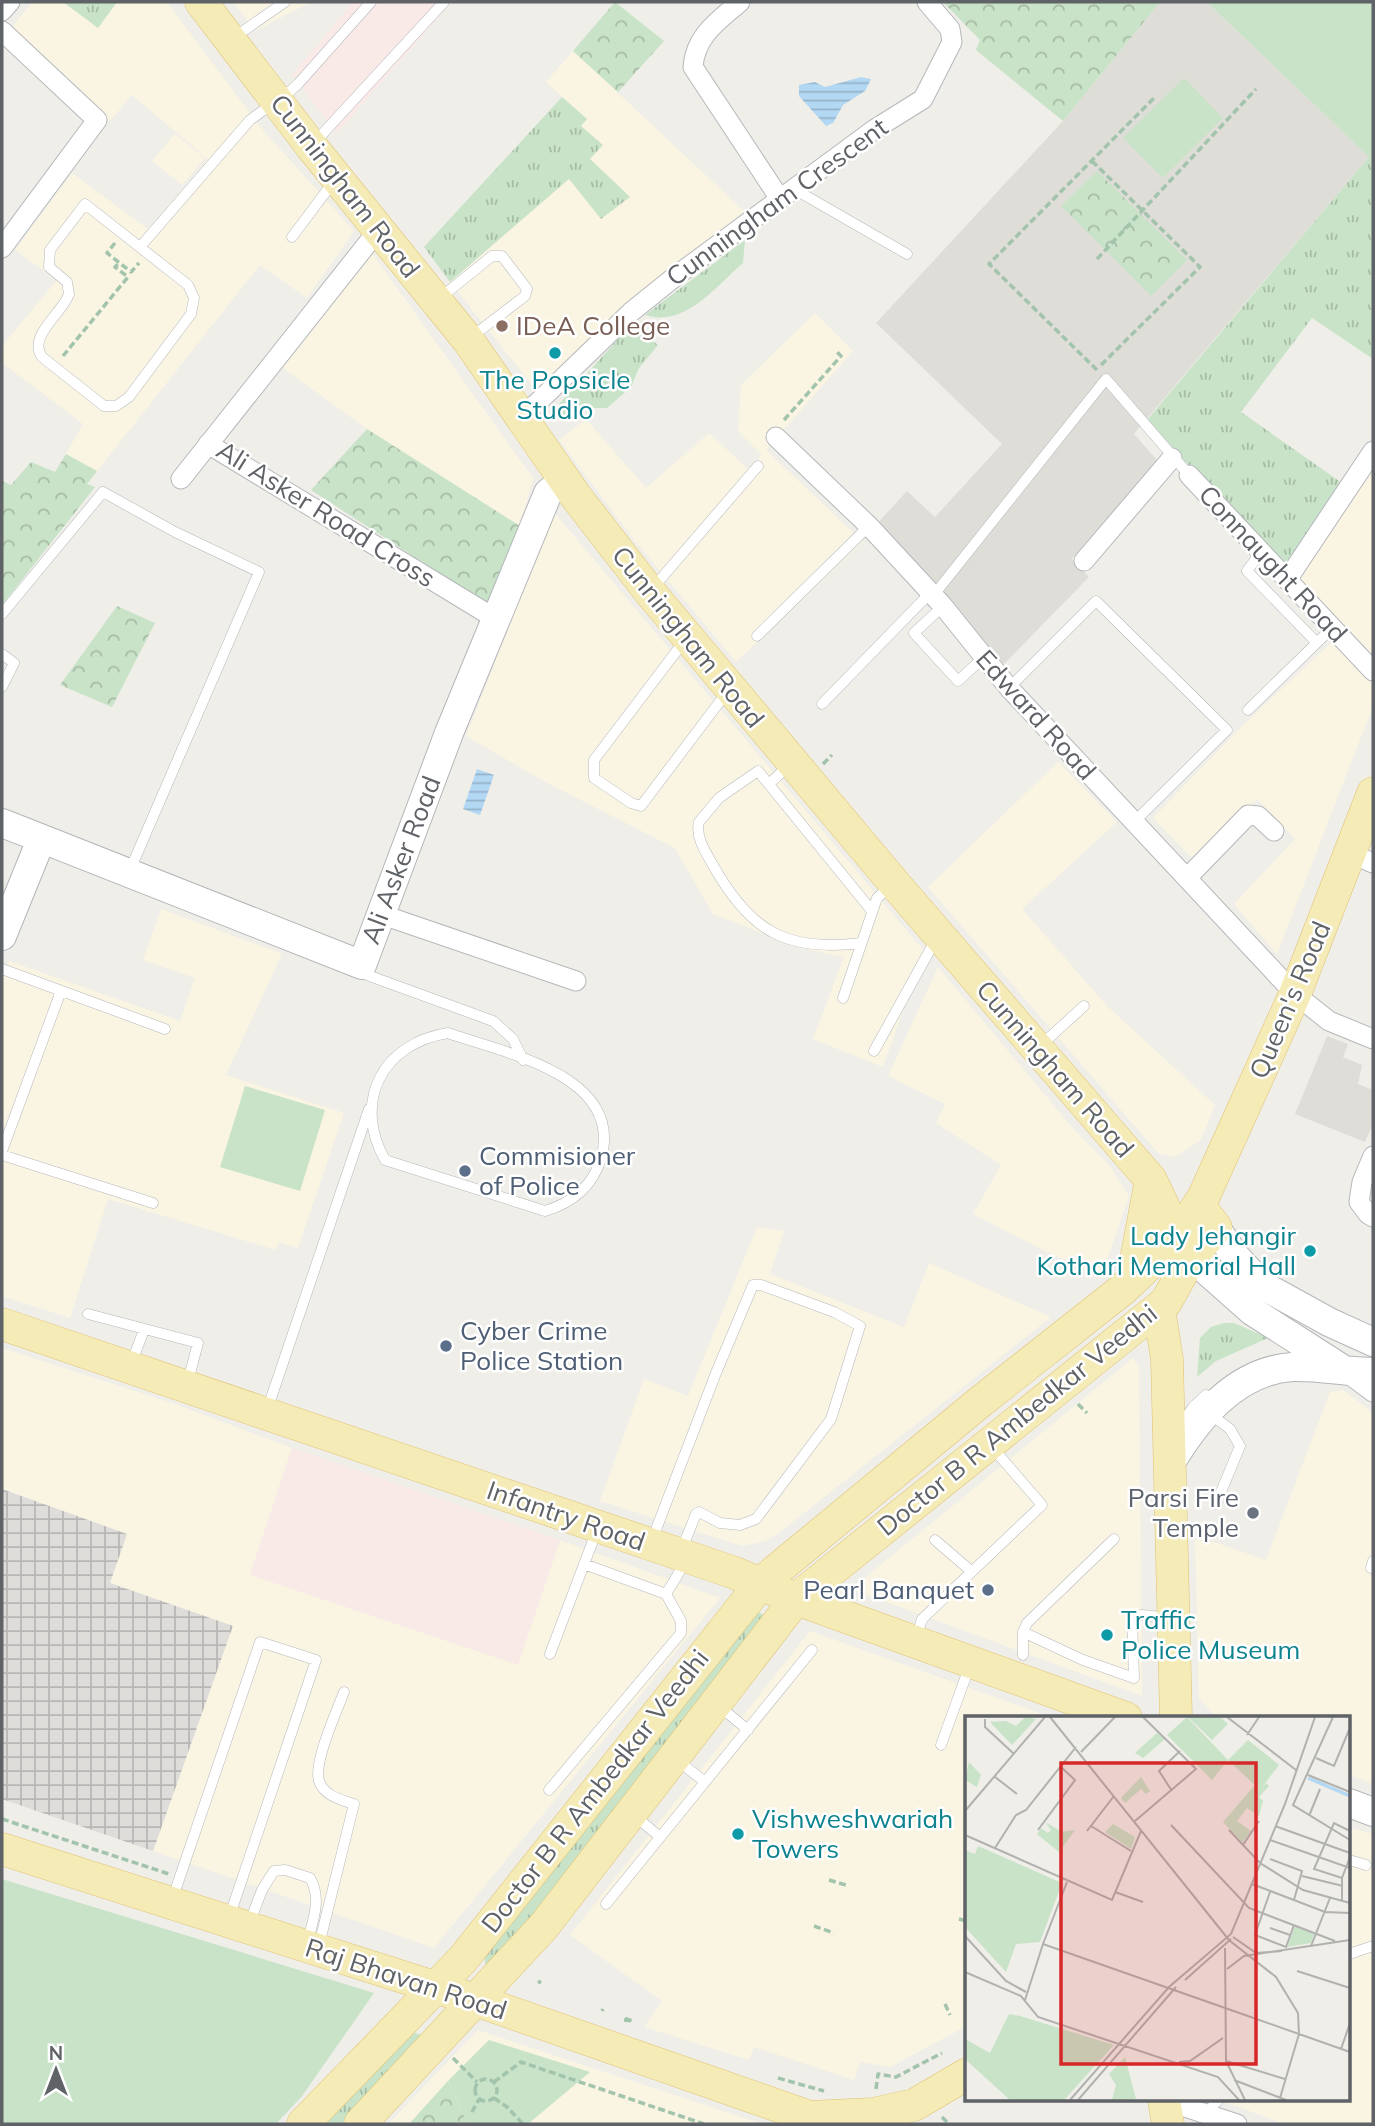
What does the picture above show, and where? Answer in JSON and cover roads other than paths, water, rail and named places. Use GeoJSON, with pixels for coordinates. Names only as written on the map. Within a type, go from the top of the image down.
{"type":"FeatureCollection","features":[{"type":"Feature","properties":{"kind":"main road","name":"Cunningham Road"},"geometry":{"type":"LineString","coordinates":[[201,2],[311,146],[468,340],[564,481],[649,591],[894,883],[1151,1180],[1184,1247]]}},
{"type":"Feature","properties":{"kind":"main road","name":"Queen's Road"},"geometry":{"type":"LineString","coordinates":[[1207,1210],[1295,994],[1362,858],[1373,793]]}},
{"type":"Feature","properties":{"kind":"main road"},"geometry":{"type":"LineString","coordinates":[[1176,1716],[1167,1359],[1159,1309],[1132,1281],[1151,1180],[1207,1210]]}},
{"type":"Feature","properties":{"kind":"main road","name":"Doctor B R Ambedkar Veedhi"},"geometry":{"type":"LineString","coordinates":[[360,2124],[478,2001],[544,1926],[796,1599],[1159,1309],[1184,1247],[1207,1210]]}},
{"type":"Feature","properties":{"kind":"main road","name":"Doctor B R Ambedkar Veedhi"},"geometry":{"type":"LineString","coordinates":[[303,2124],[463,1959],[762,1582],[1132,1281],[1184,1247]]}},
{"type":"Feature","properties":{"kind":"main road","name":"Infantry Road"},"geometry":{"type":"LineString","coordinates":[[2,1324],[762,1582],[796,1599],[1121,1716]]}},
{"type":"Feature","properties":{"kind":"main road","name":"Raj Bhavan Road"},"geometry":{"type":"LineString","coordinates":[[2,1849],[478,2001],[819,2121]]}},
{"type":"Feature","properties":{"kind":"main road"},"geometry":{"type":"LineString","coordinates":[[356,2067],[362,2039],[389,2004],[372,1968]]}},
{"type":"Feature","properties":{"kind":"main road"},"geometry":{"type":"LineString","coordinates":[[819,2121],[914,2105],[965,2075]]}},
{"type":"Feature","properties":{"kind":"main road"},"geometry":{"type":"LineString","coordinates":[[937,2121],[940,2109],[965,2094]]}},
{"type":"Feature","properties":{"kind":"street"},"geometry":{"type":"LineString","coordinates":[[2,11],[10,2]]}},
{"type":"Feature","properties":{"kind":"street"},"geometry":{"type":"LineString","coordinates":[[740,2],[704,34],[694,54],[693,67],[787,194]]}},
{"type":"Feature","properties":{"kind":"street","name":"Cunningham Crescent"},"geometry":{"type":"LineString","coordinates":[[520,413],[535,405],[563,380],[631,312],[875,129],[923,99],[952,42],[950,29],[928,2]]}},
{"type":"Feature","properties":{"kind":"street"},"geometry":{"type":"LineString","coordinates":[[2,32],[97,120],[2,248]]}},
{"type":"Feature","properties":{"kind":"street","name":"Ali Asker Road Cross"},"geometry":{"type":"LineString","coordinates":[[379,229],[208,444],[496,619]]}},
{"type":"Feature","properties":{"kind":"street","name":"Edward Road"},"geometry":{"type":"LineString","coordinates":[[776,438],[869,526],[935,598],[1010,688],[1295,994],[1329,1021],[1373,1039]]}},
{"type":"Feature","properties":{"kind":"street"},"geometry":{"type":"LineString","coordinates":[[181,479],[208,444]]}},
{"type":"Feature","properties":{"kind":"street"},"geometry":{"type":"LineString","coordinates":[[1287,580],[1373,451]]}},
{"type":"Feature","properties":{"kind":"street"},"geometry":{"type":"LineString","coordinates":[[1084,561],[1172,458]]}},
{"type":"Feature","properties":{"kind":"street","name":"Connaught Road"},"geometry":{"type":"LineString","coordinates":[[1189,475],[1373,671]]}},
{"type":"Feature","properties":{"kind":"street","name":"Ali Asker Road"},"geometry":{"type":"LineString","coordinates":[[2,823],[362,965],[496,619],[548,493],[564,481]]}},
{"type":"Feature","properties":{"kind":"street"},"geometry":{"type":"LineString","coordinates":[[1187,878],[1248,815],[1258,816],[1274,831]]}},
{"type":"Feature","properties":{"kind":"street"},"geometry":{"type":"LineString","coordinates":[[2,936],[41,840]]}},
{"type":"Feature","properties":{"kind":"street"},"geometry":{"type":"LineString","coordinates":[[380,914],[576,981]]}},
{"type":"Feature","properties":{"kind":"street"},"geometry":{"type":"LineString","coordinates":[[1373,1156],[1362,1182],[1359,1202],[1373,1217]]}},
{"type":"Feature","properties":{"kind":"street"},"geometry":{"type":"LineString","coordinates":[[1207,1210],[1235,1256],[1262,1285],[1329,1322],[1373,1342]]}},
{"type":"Feature","properties":{"kind":"street"},"geometry":{"type":"LineString","coordinates":[[1184,1247],[1252,1311],[1310,1354],[1360,1372],[1373,1392]]}},
{"type":"Feature","properties":{"kind":"street"},"geometry":{"type":"LineString","coordinates":[[1170,1454],[1207,1412],[1243,1381],[1291,1367],[1360,1372]]}},
{"type":"Feature","properties":{"kind":"street"},"geometry":{"type":"LineString","coordinates":[[1350,1803],[1373,1812]]}},
{"type":"Feature","properties":{"kind":"street"},"geometry":{"type":"LineString","coordinates":[[1166,2109],[1212,2107],[1237,2124]]}},
{"type":"Feature","properties":{"kind":"lane"},"geometry":{"type":"LineString","coordinates":[[230,40],[285,2]]}},
{"type":"Feature","properties":{"kind":"lane"},"geometry":{"type":"LineString","coordinates":[[143,250],[250,120],[298,84],[371,2]]}},
{"type":"Feature","properties":{"kind":"lane"},"geometry":{"type":"LineString","coordinates":[[311,146],[444,2]]}},
{"type":"Feature","properties":{"kind":"lane"},"geometry":{"type":"LineString","coordinates":[[292,237],[337,178]]}},
{"type":"Feature","properties":{"kind":"lane"},"geometry":{"type":"LineString","coordinates":[[787,194],[907,254]]}},
{"type":"Feature","properties":{"kind":"lane"},"geometry":{"type":"LineString","coordinates":[[85,204],[143,250],[188,285],[195,304],[191,314],[129,397],[116,405],[104,405],[55,359],[38,349],[39,338],[69,294],[67,282],[49,267],[48,256],[85,204]]}},
{"type":"Feature","properties":{"kind":"lane"},"geometry":{"type":"LineString","coordinates":[[437,301],[492,257],[502,256],[527,289],[525,296],[468,340]]}},
{"type":"Feature","properties":{"kind":"lane","name":"Connaught Road"},"geometry":{"type":"LineString","coordinates":[[935,598],[1106,379],[1189,475]]}},
{"type":"Feature","properties":{"kind":"lane"},"geometry":{"type":"LineString","coordinates":[[649,591],[666,577],[758,466]]}},
{"type":"Feature","properties":{"kind":"lane"},"geometry":{"type":"LineString","coordinates":[[2,614],[103,492],[175,532],[259,572],[129,874]]}},
{"type":"Feature","properties":{"kind":"lane"},"geometry":{"type":"LineString","coordinates":[[757,636],[869,526]]}},
{"type":"Feature","properties":{"kind":"lane"},"geometry":{"type":"LineString","coordinates":[[1261,552],[1247,570],[1317,643]]}},
{"type":"Feature","properties":{"kind":"lane"},"geometry":{"type":"LineString","coordinates":[[935,598],[914,633],[958,681],[983,658]]}},
{"type":"Feature","properties":{"kind":"lane"},"geometry":{"type":"LineString","coordinates":[[822,704],[935,598]]}},
{"type":"Feature","properties":{"kind":"lane"},"geometry":{"type":"LineString","coordinates":[[1010,688],[1096,601],[1227,730],[1134,822]]}},
{"type":"Feature","properties":{"kind":"lane"},"geometry":{"type":"LineString","coordinates":[[1248,710],[1332,628]]}},
{"type":"Feature","properties":{"kind":"lane"},"geometry":{"type":"LineString","coordinates":[[687,637],[594,760],[594,778],[631,803],[641,806],[729,689]]}},
{"type":"Feature","properties":{"kind":"lane"},"geometry":{"type":"LineString","coordinates":[[2,654],[14,663],[2,687]]}},
{"type":"Feature","properties":{"kind":"lane"},"geometry":{"type":"LineString","coordinates":[[769,784],[792,762]]}},
{"type":"Feature","properties":{"kind":"lane"},"geometry":{"type":"LineString","coordinates":[[861,943],[830,947],[788,940],[758,926],[726,888],[700,841],[697,830],[699,822],[719,798],[758,771],[872,911]]}},
{"type":"Feature","properties":{"kind":"lane"},"geometry":{"type":"LineString","coordinates":[[843,998],[877,898],[894,883]]}},
{"type":"Feature","properties":{"kind":"lane"},"geometry":{"type":"LineString","coordinates":[[874,1051],[939,935]]}},
{"type":"Feature","properties":{"kind":"lane"},"geometry":{"type":"LineString","coordinates":[[362,965],[368,975],[493,1021],[513,1039],[523,1060]]}},
{"type":"Feature","properties":{"kind":"lane"},"geometry":{"type":"LineString","coordinates":[[2,969],[165,1030]]}},
{"type":"Feature","properties":{"kind":"lane"},"geometry":{"type":"LineString","coordinates":[[61,991],[2,1153],[153,1203]]}},
{"type":"Feature","properties":{"kind":"lane"},"geometry":{"type":"LineString","coordinates":[[1037,1048],[1084,1006]]}},
{"type":"Feature","properties":{"kind":"lane"},"geometry":{"type":"LineString","coordinates":[[266,1414],[373,1095],[378,1081],[395,1056],[419,1040],[448,1032],[575,1082],[593,1102],[602,1127],[602,1154],[591,1180],[571,1200],[545,1211],[385,1160],[374,1136],[371,1108],[373,1095]]}},
{"type":"Feature","properties":{"kind":"lane"},"geometry":{"type":"LineString","coordinates":[[549,1790],[681,1633],[681,1621],[666,1594],[673,1552],[716,1373],[753,1285],[761,1284],[860,1325],[831,1419],[786,1482],[755,1519],[740,1525],[720,1523],[699,1512],[673,1552]]}},
{"type":"Feature","properties":{"kind":"lane"},"geometry":{"type":"LineString","coordinates":[[88,1314],[198,1343],[187,1387]]}},
{"type":"Feature","properties":{"kind":"lane"},"geometry":{"type":"LineString","coordinates":[[130,1367],[144,1330]]}},
{"type":"Feature","properties":{"kind":"lane"},"geometry":{"type":"LineString","coordinates":[[1170,1454],[1193,1407],[1217,1387],[1256,1364],[1279,1357]]}},
{"type":"Feature","properties":{"kind":"lane"},"geometry":{"type":"LineString","coordinates":[[1207,1412],[1230,1429],[1240,1446],[1216,1504]]}},
{"type":"Feature","properties":{"kind":"lane"},"geometry":{"type":"LineString","coordinates":[[915,1641],[922,1619],[1042,1505],[988,1443]]}},
{"type":"Feature","properties":{"kind":"lane"},"geometry":{"type":"LineString","coordinates":[[550,1654],[598,1527]]}},
{"type":"Feature","properties":{"kind":"lane"},"geometry":{"type":"LineString","coordinates":[[1023,1655],[1023,1632],[1027,1623],[1114,1539]]}},
{"type":"Feature","properties":{"kind":"lane"},"geometry":{"type":"LineString","coordinates":[[935,1540],[971,1571]]}},
{"type":"Feature","properties":{"kind":"lane"},"geometry":{"type":"LineString","coordinates":[[584,1564],[666,1594]]}},
{"type":"Feature","properties":{"kind":"lane"},"geometry":{"type":"LineString","coordinates":[[1023,1632],[1083,1660],[1134,1678],[1132,1617],[1142,1615],[1173,1618]]}},
{"type":"Feature","properties":{"kind":"lane"},"geometry":{"type":"LineString","coordinates":[[171,1904],[260,1642],[316,1660],[237,1925]]}},
{"type":"Feature","properties":{"kind":"lane"},"geometry":{"type":"LineString","coordinates":[[606,1904],[812,1650]]}},
{"type":"Feature","properties":{"kind":"lane"},"geometry":{"type":"LineString","coordinates":[[941,1745],[972,1661]]}},
{"type":"Feature","properties":{"kind":"lane"},"geometry":{"type":"LineString","coordinates":[[312,1948],[355,1804],[330,1796],[319,1782],[319,1764],[344,1692]]}},
{"type":"Feature","properties":{"kind":"lane"},"geometry":{"type":"LineString","coordinates":[[716,1703],[748,1730]]}},
{"type":"Feature","properties":{"kind":"lane"},"geometry":{"type":"LineString","coordinates":[[674,1757],[705,1782]]}},
{"type":"Feature","properties":{"kind":"lane"},"geometry":{"type":"LineString","coordinates":[[632,1813],[660,1837]]}},
{"type":"Feature","properties":{"kind":"lane"},"geometry":{"type":"LineString","coordinates":[[1350,1860],[1366,1865]]}},
{"type":"Feature","properties":{"kind":"lane"},"geometry":{"type":"LineString","coordinates":[[237,1925],[274,1871],[285,1870],[310,1878],[317,1889],[312,1948]]}},
{"type":"Feature","properties":{"kind":"lane"},"geometry":{"type":"LineString","coordinates":[[1350,1954],[1373,1946]]}},
{"type":"Feature","properties":{"kind":"water"},"geometry":{"type":"Polygon","coordinates":[[[861,77],[871,79],[865,91],[843,105],[833,123],[826,126],[799,96],[799,85],[815,82],[825,87],[861,77]]]}},
{"type":"Feature","properties":{"kind":"water"},"geometry":{"type":"Polygon","coordinates":[[[477,769],[494,775],[480,815],[463,809],[477,769]]]}},
{"type":"Feature","properties":{"kind":"place","name":"IDeA College"},"geometry":{"type":"Point","coordinates":[502,326]}},
{"type":"Feature","properties":{"kind":"place","name":"The Popsicle Studio"},"geometry":{"type":"Point","coordinates":[555,353]}},
{"type":"Feature","properties":{"kind":"place","name":"Commisioner of Police"},"geometry":{"type":"Point","coordinates":[465,1171]}},
{"type":"Feature","properties":{"kind":"place","name":"Lady Jehangir Kothari Memorial Hall"},"geometry":{"type":"Point","coordinates":[1310,1251]}},
{"type":"Feature","properties":{"kind":"place","name":"Cyber Crime Police Station"},"geometry":{"type":"Point","coordinates":[446,1346]}},
{"type":"Feature","properties":{"kind":"place","name":"Parsi Fire Temple"},"geometry":{"type":"Point","coordinates":[1253,1513]}},
{"type":"Feature","properties":{"kind":"place","name":"Pearl Banquet"},"geometry":{"type":"Point","coordinates":[988,1590]}},
{"type":"Feature","properties":{"kind":"place","name":"Traffic Police Museum"},"geometry":{"type":"Point","coordinates":[1107,1635]}},
{"type":"Feature","properties":{"kind":"place","name":"Vishweshwariah Towers"},"geometry":{"type":"Point","coordinates":[738,1834]}}]}
